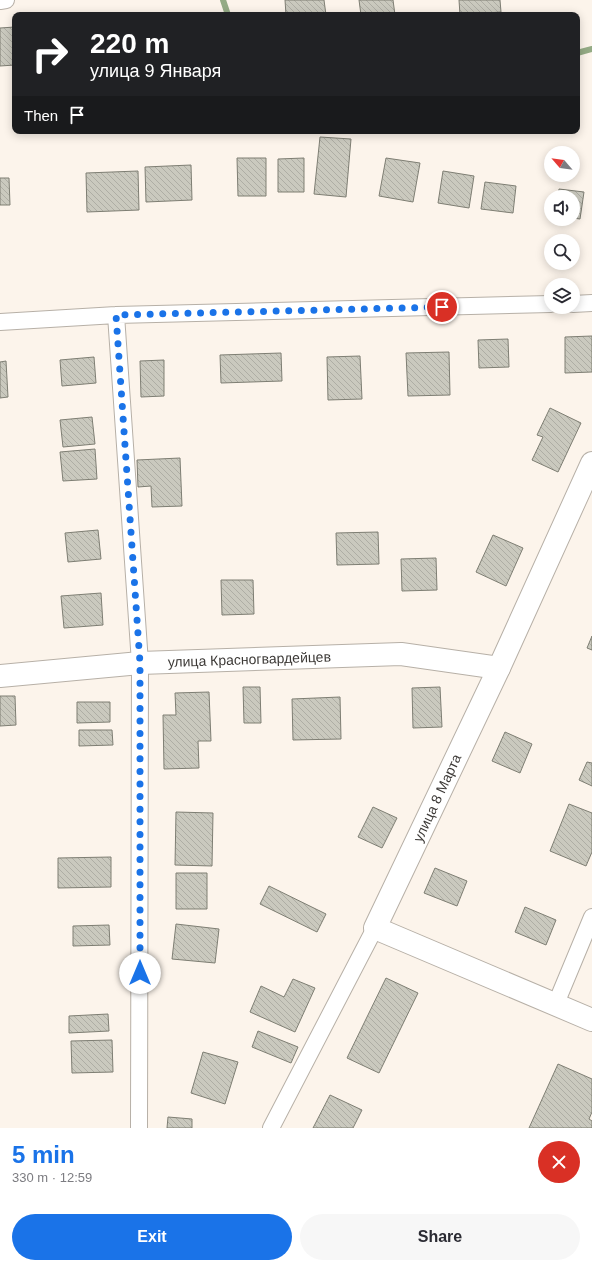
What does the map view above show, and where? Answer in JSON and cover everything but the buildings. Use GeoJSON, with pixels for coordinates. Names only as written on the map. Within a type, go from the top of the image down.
{"type":"FeatureCollection","features":[{"type":"Feature","properties":{"kind":"street"},"geometry":{"type":"LineString","coordinates":[[0,1],[6,0]]}},
{"type":"Feature","properties":{"kind":"street"},"geometry":{"type":"LineString","coordinates":[[580,304],[592,303]]}},
{"type":"Feature","properties":{"kind":"street"},"geometry":{"type":"LineString","coordinates":[[0,322],[116,315],[544,304]]}},
{"type":"Feature","properties":{"kind":"street"},"geometry":{"type":"LineString","coordinates":[[116,315],[140,663],[139,1128]]}},
{"type":"Feature","properties":{"kind":"street","name":"улица 8 Марта"},"geometry":{"type":"LineString","coordinates":[[271,1128],[375,928],[499,668],[592,463]]}},
{"type":"Feature","properties":{"kind":"street","name":"улица Красногвардейцев"},"geometry":{"type":"LineString","coordinates":[[0,676],[140,663],[401,654],[499,668]]}},
{"type":"Feature","properties":{"kind":"street"},"geometry":{"type":"LineString","coordinates":[[555,1006],[592,917]]}},
{"type":"Feature","properties":{"kind":"street"},"geometry":{"type":"LineString","coordinates":[[375,928],[555,1006],[592,1020]]}},
{"type":"Feature","properties":{"kind":"waterway"},"geometry":{"type":"LineString","coordinates":[[223,0],[227,12]]}},
{"type":"Feature","properties":{"kind":"waterway"},"geometry":{"type":"LineString","coordinates":[[580,52],[592,49]]}},
{"type":"Feature","properties":{"kind":"route"},"geometry":{"type":"LineString","coordinates":[[140,973],[140,663],[116,315],[442,307]]}}]}
